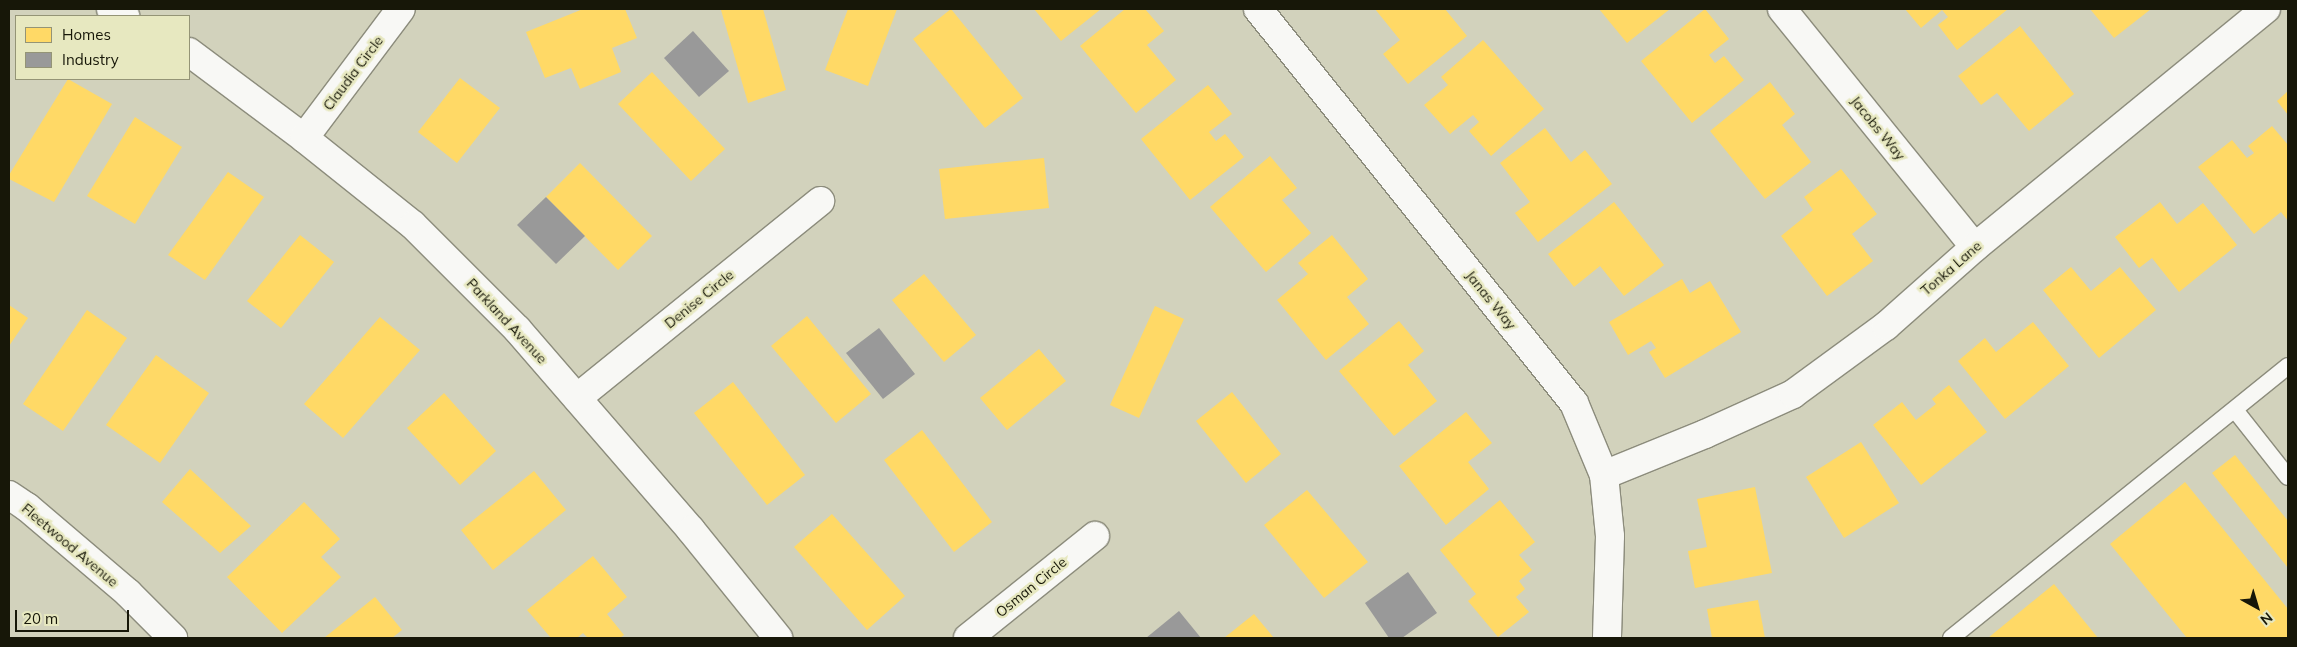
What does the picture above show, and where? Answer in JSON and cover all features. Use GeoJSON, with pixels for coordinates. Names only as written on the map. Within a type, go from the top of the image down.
{"type":"FeatureCollection","features":[{"type":"Feature","properties":{"kind":"street"},"geometry":{"type":"LineString","coordinates":[[112,9],[123,15]]}},
{"type":"Feature","properties":{"kind":"street","name":"Claudia Circle"},"geometry":{"type":"LineString","coordinates":[[304,138],[401,9]]}},
{"type":"Feature","properties":{"kind":"street","name":"Janas Way"},"geometry":{"type":"LineString","coordinates":[[1258,9],[1574,403],[1604,475],[1610,536],[1607,638]]}},
{"type":"Feature","properties":{"kind":"street","name":"Jacobs Way"},"geometry":{"type":"LineString","coordinates":[[1782,9],[1975,247]]}},
{"type":"Feature","properties":{"kind":"street","name":"Tonka Lane"},"geometry":{"type":"LineString","coordinates":[[1604,475],[1705,434],[1793,394],[1886,326],[1975,247],[2266,9]]}},
{"type":"Feature","properties":{"kind":"street","name":"Parkland Avenue"},"geometry":{"type":"LineString","coordinates":[[190,53],[304,138],[413,225],[517,329],[691,530],[778,638]]}},
{"type":"Feature","properties":{"kind":"street","name":"Denise Circle"},"geometry":{"type":"LineString","coordinates":[[577,398],[820,201]]}},
{"type":"Feature","properties":{"kind":"street","name":"Fleetwood Avenue"},"geometry":{"type":"LineString","coordinates":[[9,495],[27,507],[128,593],[173,638]]}},
{"type":"Feature","properties":{"kind":"street","name":"Osman Circle"},"geometry":{"type":"LineString","coordinates":[[968,638],[1095,536]]}},
{"type":"Feature","properties":{"kind":"lane"},"geometry":{"type":"LineString","coordinates":[[1952,638],[2288,366]]}},
{"type":"Feature","properties":{"kind":"lane"},"geometry":{"type":"LineString","coordinates":[[2235,410],[2288,477]]}},
{"type":"Feature","properties":{"kind":"building: Homes"},"geometry":{"type":"Polygon","coordinates":[[[583,9],[625,9],[637,38],[612,48],[621,72],[580,89],[571,68],[545,78],[526,32],[583,9]]]}},
{"type":"Feature","properties":{"kind":"building: Homes"},"geometry":{"type":"Polygon","coordinates":[[[763,9],[786,90],[748,103],[721,10],[763,9]]]}},
{"type":"Feature","properties":{"kind":"building: Homes"},"geometry":{"type":"Polygon","coordinates":[[[848,9],[897,9],[868,86],[825,70],[848,9]]]}},
{"type":"Feature","properties":{"kind":"building: Homes"},"geometry":{"type":"Polygon","coordinates":[[[951,9],[1023,98],[985,128],[913,39],[951,9]]]}},
{"type":"Feature","properties":{"kind":"building: Homes"},"geometry":{"type":"Polygon","coordinates":[[[1034,9],[1101,9],[1061,41],[1034,9]]]}},
{"type":"Feature","properties":{"kind":"building: Homes"},"geometry":{"type":"Polygon","coordinates":[[[1125,9],[1145,9],[1164,31],[1147,45],[1176,80],[1136,113],[1080,46],[1125,9]]]}},
{"type":"Feature","properties":{"kind":"building: Homes"},"geometry":{"type":"Polygon","coordinates":[[[1375,9],[1445,9],[1467,36],[1408,84],[1383,54],[1400,40],[1375,9]]]}},
{"type":"Feature","properties":{"kind":"building: Homes"},"geometry":{"type":"Polygon","coordinates":[[[1599,9],[1670,9],[1627,43],[1599,9]]]}},
{"type":"Feature","properties":{"kind":"building: Homes"},"geometry":{"type":"Polygon","coordinates":[[[1705,9],[1729,39],[1709,55],[1715,63],[1724,56],[1744,80],[1692,123],[1641,61],[1705,9]]]}},
{"type":"Feature","properties":{"kind":"building: Homes"},"geometry":{"type":"Polygon","coordinates":[[[1905,9],[2008,9],[1957,50],[1938,25],[1948,17],[1942,10],[1921,28],[1905,9]]]}},
{"type":"Feature","properties":{"kind":"building: Homes"},"geometry":{"type":"Polygon","coordinates":[[[2090,9],[2151,9],[2114,38],[2090,9]]]}},
{"type":"Feature","properties":{"kind":"building: Homes"},"geometry":{"type":"Polygon","coordinates":[[[2020,26],[2074,94],[2029,131],[1997,93],[1981,105],[1958,76],[2020,26]]]}},
{"type":"Feature","properties":{"kind":"building: Homes"},"geometry":{"type":"Polygon","coordinates":[[[1483,40],[1544,109],[1491,156],[1469,131],[1479,122],[1473,115],[1450,134],[1424,105],[1448,85],[1441,77],[1483,40]]]}},
{"type":"Feature","properties":{"kind":"building: Homes"},"geometry":{"type":"Polygon","coordinates":[[[652,72],[725,149],[691,181],[618,104],[652,72]]]}},
{"type":"Feature","properties":{"kind":"building: Homes"},"geometry":{"type":"Polygon","coordinates":[[[460,78],[500,108],[457,163],[418,132],[460,78]]]}},
{"type":"Feature","properties":{"kind":"building: Homes"},"geometry":{"type":"Polygon","coordinates":[[[67,80],[112,104],[54,202],[9,179],[9,175],[67,80]]]}},
{"type":"Feature","properties":{"kind":"building: Homes"},"geometry":{"type":"Polygon","coordinates":[[[1770,82],[1795,114],[1782,125],[1811,162],[1765,199],[1710,131],[1770,82]]]}},
{"type":"Feature","properties":{"kind":"building: Homes"},"geometry":{"type":"Polygon","coordinates":[[[1208,85],[1232,114],[1209,132],[1216,141],[1225,134],[1244,157],[1190,200],[1141,139],[1208,85]]]}},
{"type":"Feature","properties":{"kind":"building: Homes"},"geometry":{"type":"Polygon","coordinates":[[[2288,91],[2288,115],[2277,101],[2288,91]]]}},
{"type":"Feature","properties":{"kind":"building: Homes"},"geometry":{"type":"Polygon","coordinates":[[[135,117],[182,147],[135,224],[87,196],[135,117]]]}},
{"type":"Feature","properties":{"kind":"building: Homes"},"geometry":{"type":"Polygon","coordinates":[[[2272,126],[2288,145],[2288,221],[2281,212],[2254,234],[2198,167],[2232,140],[2247,158],[2254,153],[2248,146],[2272,126]]]}},
{"type":"Feature","properties":{"kind":"building: Homes"},"geometry":{"type":"Polygon","coordinates":[[[1545,128],[1571,162],[1585,150],[1612,184],[1538,242],[1515,213],[1530,202],[1500,163],[1545,128]]]}},
{"type":"Feature","properties":{"kind":"building: Homes"},"geometry":{"type":"Polygon","coordinates":[[[1270,156],[1297,188],[1282,200],[1311,233],[1266,272],[1210,207],[1270,156]]]}},
{"type":"Feature","properties":{"kind":"building: Homes"},"geometry":{"type":"Polygon","coordinates":[[[1044,158],[1049,208],[945,219],[939,169],[1044,158]]]}},
{"type":"Feature","properties":{"kind":"building: Homes"},"geometry":{"type":"Polygon","coordinates":[[[580,163],[652,236],[618,270],[546,197],[580,163]]]}},
{"type":"Feature","properties":{"kind":"building: Homes"},"geometry":{"type":"Polygon","coordinates":[[[1841,169],[1877,214],[1852,234],[1873,261],[1827,296],[1781,236],[1813,210],[1804,197],[1841,169]]]}},
{"type":"Feature","properties":{"kind":"building: Homes"},"geometry":{"type":"Polygon","coordinates":[[[228,172],[264,197],[205,280],[168,255],[228,172]]]}},
{"type":"Feature","properties":{"kind":"building: Homes"},"geometry":{"type":"Polygon","coordinates":[[[1614,202],[1664,265],[1624,296],[1600,266],[1574,287],[1548,254],[1614,202]]]}},
{"type":"Feature","properties":{"kind":"building: Homes"},"geometry":{"type":"Polygon","coordinates":[[[2160,202],[2177,224],[2203,203],[2237,245],[2179,292],[2152,258],[2139,268],[2115,237],[2160,202]]]}},
{"type":"Feature","properties":{"kind":"building: Homes"},"geometry":{"type":"Polygon","coordinates":[[[300,235],[334,262],[281,328],[247,301],[300,235]]]}},
{"type":"Feature","properties":{"kind":"building: Homes"},"geometry":{"type":"Polygon","coordinates":[[[1332,235],[1368,279],[1347,297],[1369,324],[1326,360],[1277,300],[1308,274],[1298,263],[1332,235]]]}},
{"type":"Feature","properties":{"kind":"building: Homes"},"geometry":{"type":"Polygon","coordinates":[[[2071,267],[2091,291],[2120,267],[2156,310],[2099,358],[2043,290],[2071,267]]]}},
{"type":"Feature","properties":{"kind":"building: Homes"},"geometry":{"type":"Polygon","coordinates":[[[924,274],[976,335],[944,362],[892,300],[924,274]]]}},
{"type":"Feature","properties":{"kind":"building: Homes"},"geometry":{"type":"Polygon","coordinates":[[[1682,279],[1690,293],[1710,281],[1741,332],[1665,378],[1649,352],[1656,348],[1651,341],[1628,355],[1609,322],[1682,279]]]}},
{"type":"Feature","properties":{"kind":"building: Homes"},"geometry":{"type":"Polygon","coordinates":[[[9,305],[28,318],[9,346],[9,305]]]}},
{"type":"Feature","properties":{"kind":"building: Homes"},"geometry":{"type":"Polygon","coordinates":[[[1155,306],[1184,319],[1139,418],[1110,405],[1155,306]]]}},
{"type":"Feature","properties":{"kind":"building: Homes"},"geometry":{"type":"Polygon","coordinates":[[[87,310],[127,338],[63,431],[23,404],[87,310]]]}},
{"type":"Feature","properties":{"kind":"building: Homes"},"geometry":{"type":"Polygon","coordinates":[[[807,316],[871,394],[836,423],[771,346],[807,316]]]}},
{"type":"Feature","properties":{"kind":"building: Homes"},"geometry":{"type":"Polygon","coordinates":[[[380,317],[420,350],[343,438],[304,404],[380,317]]]}},
{"type":"Feature","properties":{"kind":"building: Homes"},"geometry":{"type":"Polygon","coordinates":[[[1399,321],[1424,351],[1408,365],[1437,401],[1394,436],[1339,371],[1399,321]]]}},
{"type":"Feature","properties":{"kind":"building: Homes"},"geometry":{"type":"Polygon","coordinates":[[[2033,322],[2069,366],[2005,419],[1958,361],[1985,338],[1996,352],[2033,322]]]}},
{"type":"Feature","properties":{"kind":"building: Homes"},"geometry":{"type":"Polygon","coordinates":[[[1039,349],[1066,381],[1007,430],[980,398],[1039,349]]]}},
{"type":"Feature","properties":{"kind":"building: Homes"},"geometry":{"type":"Polygon","coordinates":[[[156,355],[209,393],[160,463],[106,425],[156,355]]]}},
{"type":"Feature","properties":{"kind":"building: Homes"},"geometry":{"type":"Polygon","coordinates":[[[733,382],[805,475],[767,505],[694,413],[733,382]]]}},
{"type":"Feature","properties":{"kind":"building: Homes"},"geometry":{"type":"Polygon","coordinates":[[[1949,385],[1987,432],[1921,485],[1873,425],[1902,402],[1916,420],[1936,404],[1932,399],[1949,385]]]}},
{"type":"Feature","properties":{"kind":"building: Homes"},"geometry":{"type":"Polygon","coordinates":[[[1232,392],[1281,454],[1246,483],[1196,421],[1232,392]]]}},
{"type":"Feature","properties":{"kind":"building: Homes"},"geometry":{"type":"Polygon","coordinates":[[[444,393],[496,451],[460,485],[407,428],[444,393]]]}},
{"type":"Feature","properties":{"kind":"building: Homes"},"geometry":{"type":"Polygon","coordinates":[[[1466,412],[1492,443],[1468,462],[1489,489],[1446,525],[1399,466],[1466,412]]]}},
{"type":"Feature","properties":{"kind":"building: Homes"},"geometry":{"type":"Polygon","coordinates":[[[922,430],[992,522],[954,552],[884,460],[922,430]]]}},
{"type":"Feature","properties":{"kind":"building: Homes"},"geometry":{"type":"Polygon","coordinates":[[[1861,442],[1899,503],[1844,538],[1806,477],[1861,442]]]}},
{"type":"Feature","properties":{"kind":"building: Homes"},"geometry":{"type":"Polygon","coordinates":[[[2235,455],[2288,521],[2288,568],[2212,473],[2235,455]]]}},
{"type":"Feature","properties":{"kind":"building: Homes"},"geometry":{"type":"Polygon","coordinates":[[[190,469],[251,526],[220,553],[162,502],[190,469]]]}},
{"type":"Feature","properties":{"kind":"building: Homes"},"geometry":{"type":"Polygon","coordinates":[[[534,471],[566,510],[493,570],[461,530],[534,471]]]}},
{"type":"Feature","properties":{"kind":"building: Homes"},"geometry":{"type":"Polygon","coordinates":[[[2185,482],[2288,609],[2288,638],[2187,638],[2110,544],[2185,482]]]}},
{"type":"Feature","properties":{"kind":"building: Homes"},"geometry":{"type":"Polygon","coordinates":[[[1755,487],[1772,573],[1695,588],[1688,551],[1707,547],[1697,499],[1755,487]]]}},
{"type":"Feature","properties":{"kind":"building: Homes"},"geometry":{"type":"Polygon","coordinates":[[[1307,490],[1368,562],[1324,598],[1264,525],[1307,490]]]}},
{"type":"Feature","properties":{"kind":"building: Homes"},"geometry":{"type":"Polygon","coordinates":[[[1500,500],[1535,542],[1519,555],[1532,570],[1519,581],[1525,589],[1516,597],[1529,612],[1498,637],[1468,601],[1476,594],[1440,550],[1500,500]]]}},
{"type":"Feature","properties":{"kind":"building: Homes"},"geometry":{"type":"Polygon","coordinates":[[[304,502],[340,539],[321,557],[341,577],[282,633],[227,577],[304,502]]]}},
{"type":"Feature","properties":{"kind":"building: Homes"},"geometry":{"type":"Polygon","coordinates":[[[832,514],[905,596],[867,630],[794,547],[832,514]]]}},
{"type":"Feature","properties":{"kind":"building: Homes"},"geometry":{"type":"Polygon","coordinates":[[[593,556],[627,597],[607,614],[624,635],[620,638],[588,638],[583,633],[577,638],[551,638],[527,610],[593,556]]]}},
{"type":"Feature","properties":{"kind":"building: Homes"},"geometry":{"type":"Polygon","coordinates":[[[2054,584],[2098,638],[1988,638],[2054,584]]]}},
{"type":"Feature","properties":{"kind":"building: Homes"},"geometry":{"type":"Polygon","coordinates":[[[375,597],[402,630],[392,638],[324,638],[375,597]]]}},
{"type":"Feature","properties":{"kind":"building: Homes"},"geometry":{"type":"Polygon","coordinates":[[[1758,600],[1765,638],[1712,638],[1707,609],[1758,600]]]}},
{"type":"Feature","properties":{"kind":"building: Homes"},"geometry":{"type":"Polygon","coordinates":[[[1254,614],[1274,638],[1224,638],[1254,614]]]}},
{"type":"Feature","properties":{"kind":"building: Industry"},"geometry":{"type":"Polygon","coordinates":[[[693,31],[729,71],[699,97],[664,58],[693,31]]]}},
{"type":"Feature","properties":{"kind":"building: Industry"},"geometry":{"type":"Polygon","coordinates":[[[546,197],[585,236],[556,264],[517,225],[546,197]]]}},
{"type":"Feature","properties":{"kind":"building: Industry"},"geometry":{"type":"Polygon","coordinates":[[[879,328],[915,374],[883,399],[846,353],[879,328]]]}},
{"type":"Feature","properties":{"kind":"building: Industry"},"geometry":{"type":"Polygon","coordinates":[[[1408,572],[1437,613],[1402,638],[1389,638],[1365,603],[1408,572]]]}},
{"type":"Feature","properties":{"kind":"building: Industry"},"geometry":{"type":"Polygon","coordinates":[[[1179,611],[1201,638],[1146,638],[1179,611]]]}}]}
